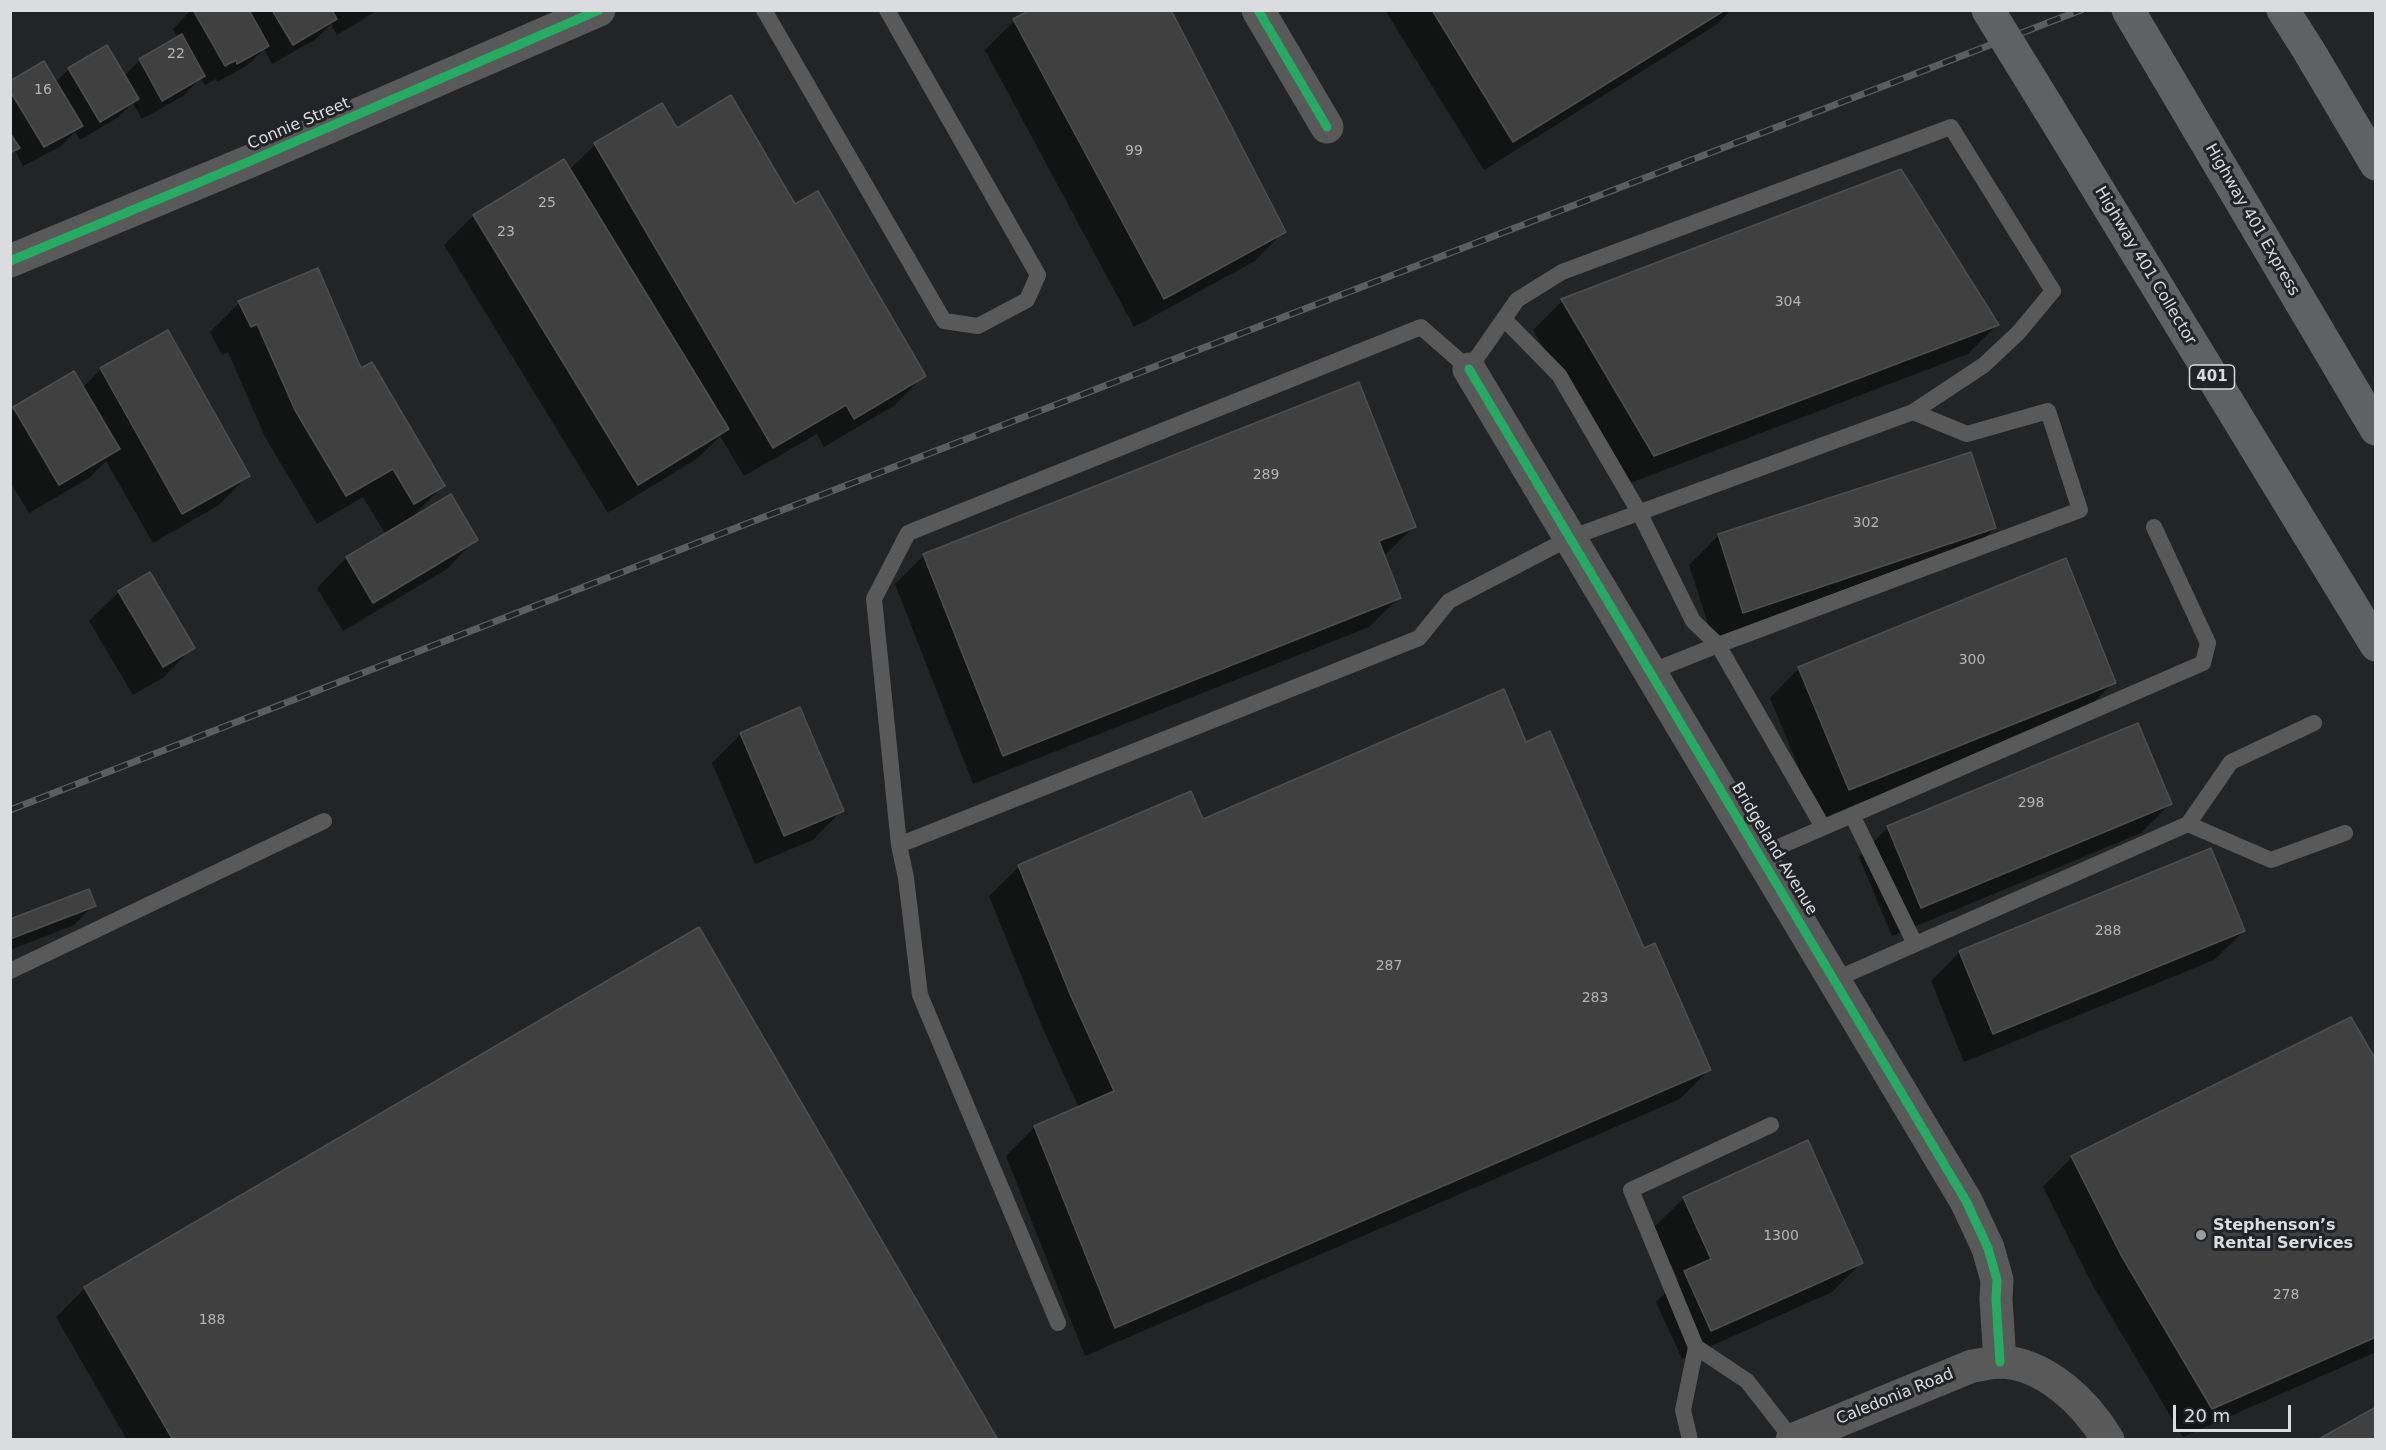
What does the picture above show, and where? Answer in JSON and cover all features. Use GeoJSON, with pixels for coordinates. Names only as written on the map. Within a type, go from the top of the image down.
{"type":"FeatureCollection","features":[{"type":"Feature","properties":{"kind":"highway","name":"Highway 401 Collector"},"geometry":{"type":"LineString","coordinates":[[1988,10],[2376,645]]}},
{"type":"Feature","properties":{"kind":"highway","name":"Highway 401 Express"},"geometry":{"type":"LineString","coordinates":[[2128,10],[2376,429]]}},
{"type":"Feature","properties":{"kind":"highway"},"geometry":{"type":"LineString","coordinates":[[2283,10],[2376,164]]}},
{"type":"Feature","properties":{"kind":"street","name":"Connie Street"},"geometry":{"type":"LineString","coordinates":[[10,261],[259,158],[598,10]]}},
{"type":"Feature","properties":{"kind":"street"},"geometry":{"type":"LineString","coordinates":[[1257,10],[1327,127]]}},
{"type":"Feature","properties":{"kind":"street","name":"Bridgeland Avenue"},"geometry":{"type":"LineString","coordinates":[[1469,369],[1966,1202],[1988,1248],[1997,1280],[2000,1362]]}},
{"type":"Feature","properties":{"kind":"street"},"geometry":{"type":"LineString","coordinates":[[2000,1362],[2021,1366],[2041,1374],[2068,1392],[2087,1409],[2108,1440]]}},
{"type":"Feature","properties":{"kind":"street","name":"Caledonia Road"},"geometry":{"type":"LineString","coordinates":[[1793,1439],[1971,1366],[2000,1362]]}},
{"type":"Feature","properties":{"kind":"lane"},"geometry":{"type":"LineString","coordinates":[[764,10],[944,321],[978,326],[1027,300],[1038,275],[887,10]]}},
{"type":"Feature","properties":{"kind":"lane"},"geometry":{"type":"LineString","coordinates":[[899,845],[1419,639],[1449,601],[1570,538],[1913,412],[1984,365],[2019,332],[2053,291],[1951,127],[1562,272],[1517,300],[1469,369],[1421,327],[908,533],[874,599],[899,845],[906,878],[920,995],[1058,1323]]}},
{"type":"Feature","properties":{"kind":"lane"},"geometry":{"type":"LineString","coordinates":[[1504,319],[1559,375],[1639,512],[1693,621],[1718,645],[1823,827]]}},
{"type":"Feature","properties":{"kind":"lane"},"geometry":{"type":"LineString","coordinates":[[1650,672],[2080,510],[2048,411],[1967,434],[1913,412]]}},
{"type":"Feature","properties":{"kind":"lane"},"geometry":{"type":"LineString","coordinates":[[1760,855],[2203,663],[2208,643],[2154,527]]}},
{"type":"Feature","properties":{"kind":"lane"},"geometry":{"type":"LineString","coordinates":[[1834,980],[2188,824],[2230,762],[2314,723]]}},
{"type":"Feature","properties":{"kind":"lane"},"geometry":{"type":"LineString","coordinates":[[1852,815],[1915,944]]}},
{"type":"Feature","properties":{"kind":"lane"},"geometry":{"type":"LineString","coordinates":[[10,971],[324,821]]}},
{"type":"Feature","properties":{"kind":"lane"},"geometry":{"type":"LineString","coordinates":[[2188,824],[2271,860],[2345,833]]}},
{"type":"Feature","properties":{"kind":"lane"},"geometry":{"type":"LineString","coordinates":[[1771,1125],[1631,1191],[1696,1347],[1747,1382],[1793,1439]]}},
{"type":"Feature","properties":{"kind":"lane"},"geometry":{"type":"LineString","coordinates":[[1690,1440],[1683,1410],[1696,1347]]}},
{"type":"Feature","properties":{"kind":"building"},"geometry":{"type":"Polygon","coordinates":[[[193,10],[249,10],[269,46],[237,64],[236,60],[225,66],[193,10]]]}},
{"type":"Feature","properties":{"kind":"building"},"geometry":{"type":"Polygon","coordinates":[[[272,10],[332,10],[337,19],[293,45],[272,10]]]}},
{"type":"Feature","properties":{"kind":"building"},"geometry":{"type":"Polygon","coordinates":[[[1030,10],[1171,10],[1286,232],[1164,299],[1013,19],[1030,10]]]}},
{"type":"Feature","properties":{"kind":"building"},"geometry":{"type":"Polygon","coordinates":[[[1432,10],[1725,10],[1513,142],[1432,10]]]}},
{"type":"Feature","properties":{"kind":"building"},"geometry":{"type":"Polygon","coordinates":[[[182,34],[205,76],[162,101],[139,59],[182,34]]]}},
{"type":"Feature","properties":{"kind":"building"},"geometry":{"type":"Polygon","coordinates":[[[107,45],[139,99],[100,122],[68,68],[107,45]]]}},
{"type":"Feature","properties":{"kind":"building"},"geometry":{"type":"Polygon","coordinates":[[[44,61],[83,126],[44,147],[10,91],[10,81],[44,61]]]}},
{"type":"Feature","properties":{"kind":"building"},"geometry":{"type":"Polygon","coordinates":[[[731,95],[795,204],[818,191],[926,376],[854,419],[846,405],[773,448],[594,143],[662,103],[677,128],[731,95]]]}},
{"type":"Feature","properties":{"kind":"building"},"geometry":{"type":"Polygon","coordinates":[[[10,133],[20,148],[10,153],[10,133]]]}},
{"type":"Feature","properties":{"kind":"building"},"geometry":{"type":"Polygon","coordinates":[[[564,159],[729,429],[638,485],[473,215],[564,159]]]}},
{"type":"Feature","properties":{"kind":"building"},"geometry":{"type":"Polygon","coordinates":[[[1901,169],[1999,325],[1654,456],[1561,299],[1901,169]]]}},
{"type":"Feature","properties":{"kind":"building"},"geometry":{"type":"Polygon","coordinates":[[[318,268],[361,368],[372,362],[445,486],[414,504],[393,469],[346,496],[295,410],[257,324],[251,327],[238,301],[318,268]]]}},
{"type":"Feature","properties":{"kind":"building"},"geometry":{"type":"Polygon","coordinates":[[[168,330],[250,476],[182,514],[100,368],[168,330]]]}},
{"type":"Feature","properties":{"kind":"building"},"geometry":{"type":"Polygon","coordinates":[[[74,371],[120,449],[59,485],[13,407],[74,371]]]}},
{"type":"Feature","properties":{"kind":"building"},"geometry":{"type":"Polygon","coordinates":[[[1359,382],[1416,527],[1379,541],[1401,598],[1003,756],[923,554],[1359,382]]]}},
{"type":"Feature","properties":{"kind":"building"},"geometry":{"type":"Polygon","coordinates":[[[1971,452],[1996,528],[1743,613],[1718,534],[1971,452]]]}},
{"type":"Feature","properties":{"kind":"building"},"geometry":{"type":"Polygon","coordinates":[[[451,494],[478,540],[373,603],[346,557],[451,494]]]}},
{"type":"Feature","properties":{"kind":"building"},"geometry":{"type":"Polygon","coordinates":[[[2066,558],[2116,683],[1849,790],[1798,667],[2066,558]]]}},
{"type":"Feature","properties":{"kind":"building"},"geometry":{"type":"Polygon","coordinates":[[[150,572],[195,648],[163,667],[118,591],[150,572]]]}},
{"type":"Feature","properties":{"kind":"building"},"geometry":{"type":"Polygon","coordinates":[[[1504,689],[1526,742],[1550,731],[1644,948],[1655,943],[1711,1070],[1115,1328],[1034,1126],[1114,1091],[1070,994],[1018,865],[1191,791],[1203,819],[1504,689]]]}},
{"type":"Feature","properties":{"kind":"building"},"geometry":{"type":"Polygon","coordinates":[[[800,707],[844,811],[784,836],[740,733],[800,707]]]}},
{"type":"Feature","properties":{"kind":"building"},"geometry":{"type":"Polygon","coordinates":[[[2138,723],[2172,804],[1921,908],[1887,826],[2138,723]]]}},
{"type":"Feature","properties":{"kind":"building"},"geometry":{"type":"Polygon","coordinates":[[[2211,848],[2245,931],[1993,1034],[1959,951],[2211,848]]]}},
{"type":"Feature","properties":{"kind":"building"},"geometry":{"type":"Polygon","coordinates":[[[89,889],[96,906],[10,939],[10,919],[89,889]]]}},
{"type":"Feature","properties":{"kind":"building"},"geometry":{"type":"Polygon","coordinates":[[[699,927],[998,1440],[173,1440],[84,1287],[699,927]]]}},
{"type":"Feature","properties":{"kind":"building"},"geometry":{"type":"Polygon","coordinates":[[[2351,1017],[2376,1060],[2376,1337],[2212,1409],[2121,1255],[2071,1156],[2351,1017]]]}},
{"type":"Feature","properties":{"kind":"building"},"geometry":{"type":"Polygon","coordinates":[[[1808,1140],[1863,1263],[1711,1331],[1684,1271],[1711,1259],[1683,1197],[1808,1140]]]}},
{"type":"Feature","properties":{"kind":"building"},"geometry":{"type":"Polygon","coordinates":[[[2376,1407],[2376,1440],[2317,1440],[2376,1407]]]}},
{"type":"Feature","properties":{"kind":"railway"},"geometry":{"type":"LineString","coordinates":[[10,810],[2081,10]]}},
{"type":"Feature","properties":{"kind":"cycle path"},"geometry":{"type":"LineString","coordinates":[[10,261],[248,162],[599,10]]}},
{"type":"Feature","properties":{"kind":"cycle path"},"geometry":{"type":"LineString","coordinates":[[1258,10],[1327,127]]}},
{"type":"Feature","properties":{"kind":"cycle path"},"geometry":{"type":"LineString","coordinates":[[1469,369],[1966,1201],[1988,1248],[1997,1280],[2000,1362]]}},
{"type":"Feature","properties":{"kind":"place","name":"Stephenson’s Rental Services"},"geometry":{"type":"Point","coordinates":[2201,1235]}}]}
